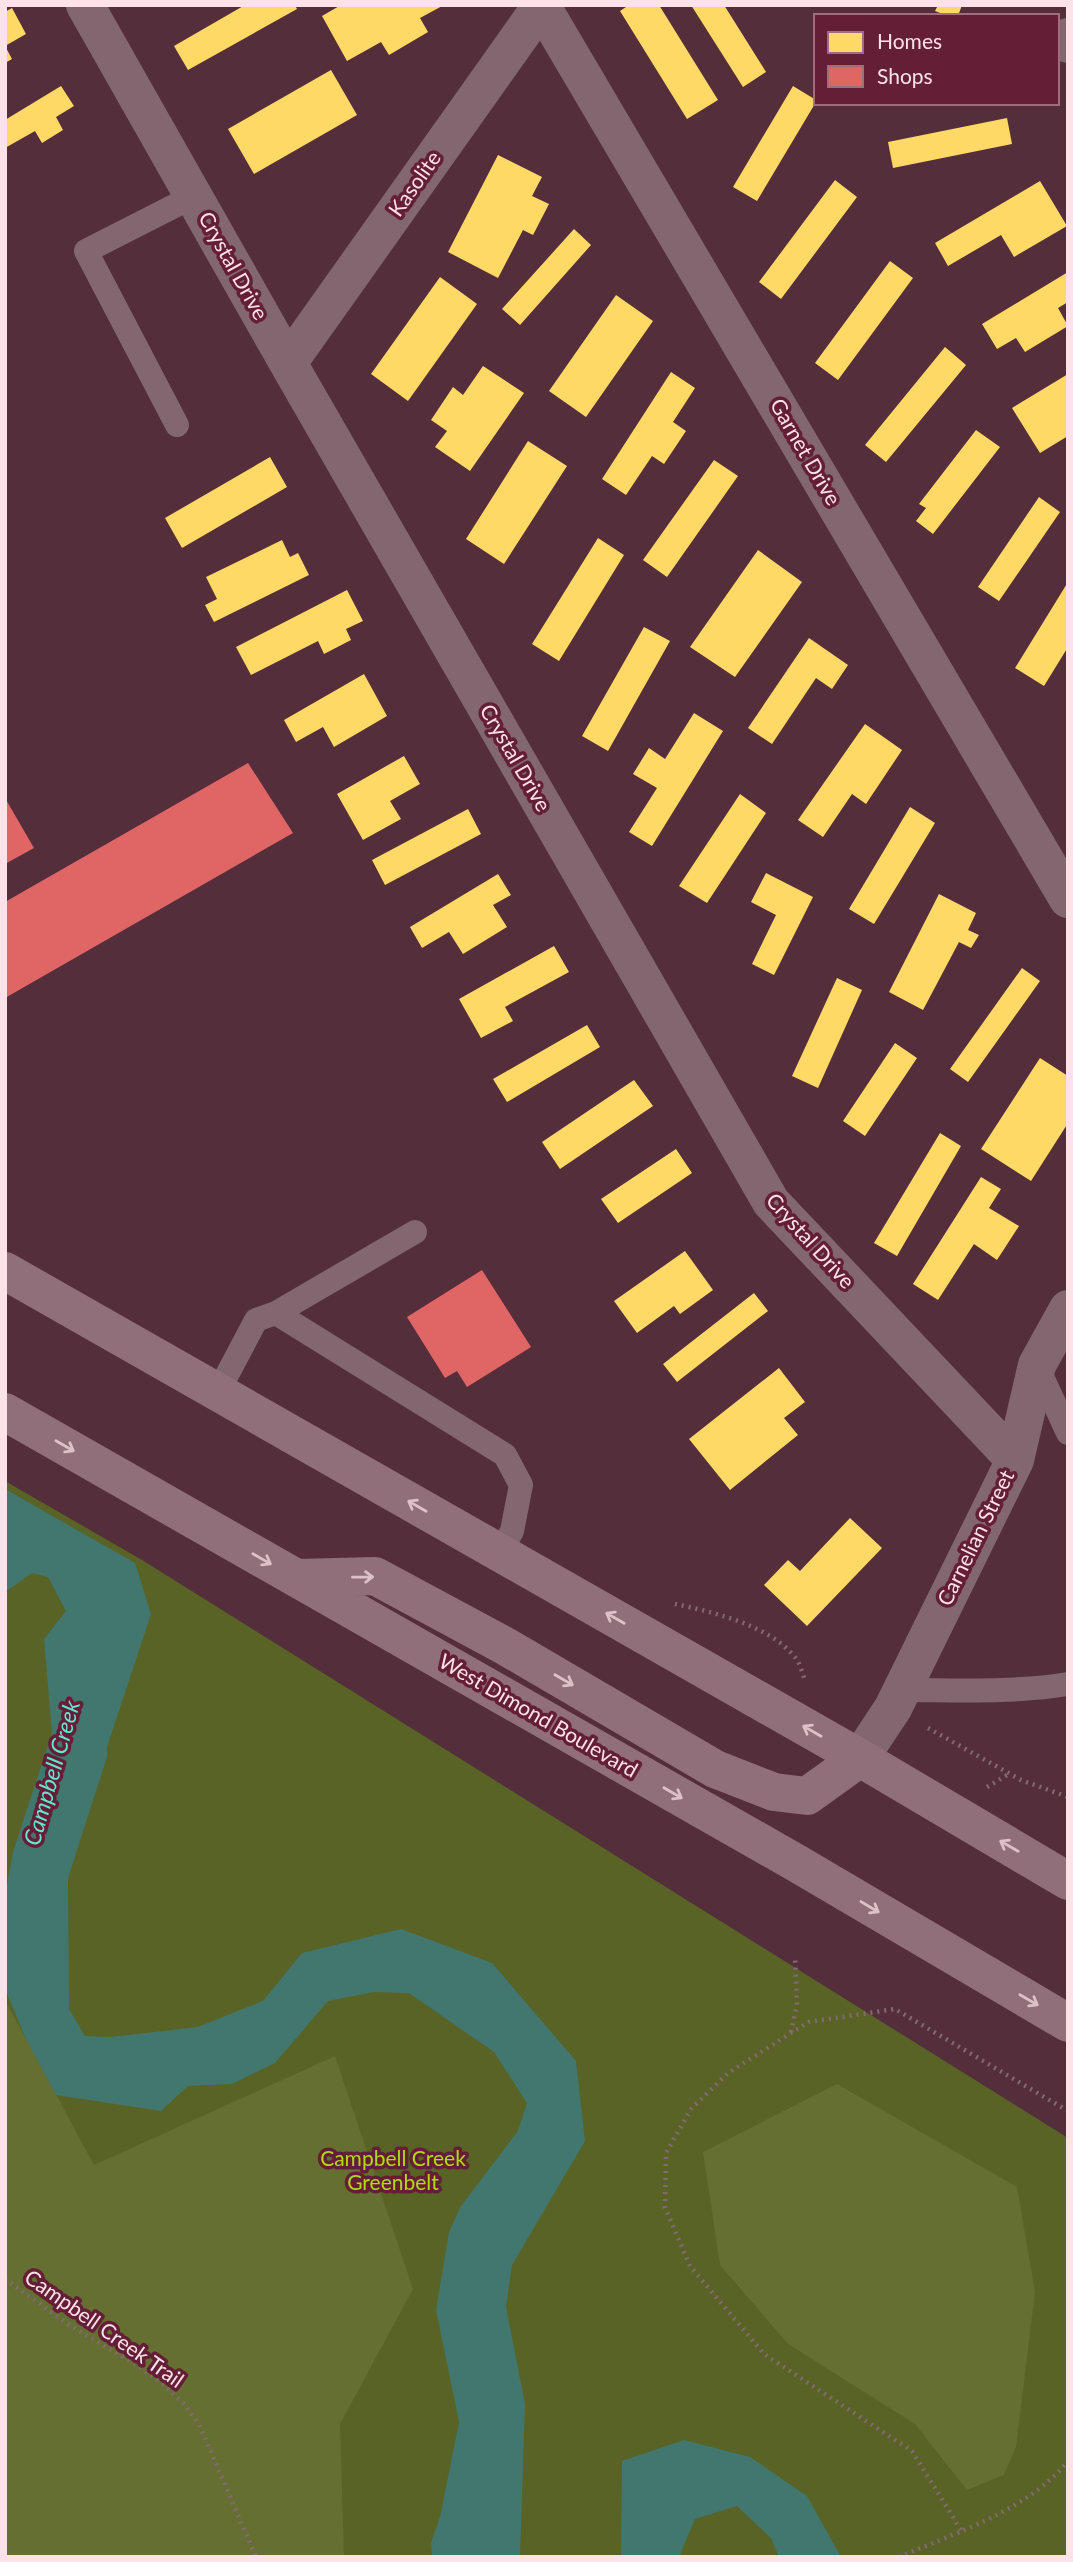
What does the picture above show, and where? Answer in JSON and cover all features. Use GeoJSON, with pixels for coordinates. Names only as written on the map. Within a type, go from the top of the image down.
{"type":"FeatureCollection","features":[{"type":"Feature","properties":{"kind":"main road"},"geometry":{"type":"LineString","coordinates":[[5,1271],[859,1758],[1068,1881]]}},
{"type":"Feature","properties":{"kind":"main road","name":"West Dimond Boulevard"},"geometry":{"type":"LineString","coordinates":[[5,1412],[798,1864],[1068,2023]]}},
{"type":"Feature","properties":{"kind":"main road"},"geometry":{"type":"LineString","coordinates":[[295,1578],[375,1576],[505,1646],[715,1769],[774,1792],[807,1797],[859,1758]]}},
{"type":"Feature","properties":{"kind":"street","name":"Crystal Drive"},"geometry":{"type":"LineString","coordinates":[[85,5],[771,1202],[1015,1460]]}},
{"type":"Feature","properties":{"kind":"street","name":"Kasolite"},"geometry":{"type":"LineString","coordinates":[[288,363],[542,5]]}},
{"type":"Feature","properties":{"kind":"street","name":"Garnet Drive"},"geometry":{"type":"LineString","coordinates":[[542,5],[1068,899]]}},
{"type":"Feature","properties":{"kind":"street"},"geometry":{"type":"LineString","coordinates":[[1068,37],[1068,44]]}},
{"type":"Feature","properties":{"kind":"street","name":"Carnelian Street"},"geometry":{"type":"LineString","coordinates":[[859,1758],[897,1699],[1015,1460],[1037,1365],[1068,1309]]}},
{"type":"Feature","properties":{"kind":"lane"},"geometry":{"type":"LineString","coordinates":[[177,425],[86,251],[194,196]]}},
{"type":"Feature","properties":{"kind":"lane"},"geometry":{"type":"LineString","coordinates":[[218,1392],[256,1320],[276,1313],[415,1232]]}},
{"type":"Feature","properties":{"kind":"lane"},"geometry":{"type":"LineString","coordinates":[[276,1313],[505,1455],[521,1485],[512,1531],[500,1553]]}},
{"type":"Feature","properties":{"kind":"lane"},"geometry":{"type":"LineString","coordinates":[[1037,1365],[1068,1433]]}},
{"type":"Feature","properties":{"kind":"lane"},"geometry":{"type":"LineString","coordinates":[[897,1699],[1068,1684]]}},
{"type":"Feature","properties":{"kind":"path"},"geometry":{"type":"LineString","coordinates":[[897,1699],[1020,1780],[1068,1797]]}},
{"type":"Feature","properties":{"kind":"path"},"geometry":{"type":"LineString","coordinates":[[791,2033],[797,2005],[795,1957]]}},
{"type":"Feature","properties":{"kind":"path"},"geometry":{"type":"LineString","coordinates":[[961,2530],[912,2451],[764,2354],[690,2266],[665,2207],[666,2153],[691,2109],[728,2073],[791,2033],[809,2022],[895,2009],[1068,2111]]}},
{"type":"Feature","properties":{"kind":"path","name":"Campbell Creek Trail"},"geometry":{"type":"LineString","coordinates":[[5,2279],[69,2325],[135,2364],[163,2384],[184,2404],[199,2424],[256,2557]]}},
{"type":"Feature","properties":{"kind":"path"},"geometry":{"type":"LineString","coordinates":[[899,2557],[1021,2502],[1068,2461]]}},
{"type":"Feature","properties":{"kind":"green space","name":"Campbell Creek Greenbelt"},"geometry":{"type":"Polygon","coordinates":[[[5,1481],[142,1560],[1068,2138],[1068,2557],[5,2557],[5,1481]]]}},
{"type":"Feature","properties":{"kind":"green space"},"geometry":{"type":"Polygon","coordinates":[[[5,2000],[94,2165],[335,2056],[413,2289],[340,2424],[344,2557],[5,2557],[5,2000]]]}},
{"type":"Feature","properties":{"kind":"green space"},"geometry":{"type":"Polygon","coordinates":[[[837,2084],[1017,2187],[1035,2292],[1016,2447],[1004,2475],[967,2490],[915,2424],[788,2344],[720,2265],[703,2152],[837,2084]]]}},
{"type":"Feature","properties":{"kind":"water","name":"Campbell Creek"},"geometry":{"type":"Polygon","coordinates":[[[5,1489],[135,1563],[151,1614],[68,1878],[69,2009],[85,2036],[110,2037],[198,2027],[263,2001],[302,1953],[401,1929],[492,1963],[576,2061],[585,2141],[512,2265],[506,2307],[525,2404],[520,2557],[432,2557],[431,2543],[440,2517],[459,2422],[436,2310],[449,2232],[461,2206],[518,2131],[527,2103],[494,2052],[409,1993],[374,1992],[328,2001],[275,2063],[232,2084],[188,2086],[161,2111],[56,2095],[26,2039],[5,1989],[5,1896],[13,1852],[52,1733],[44,1639],[66,1611],[48,1577],[32,1573],[5,1592],[5,1489]]]}},
{"type":"Feature","properties":{"kind":"water"},"geometry":{"type":"Polygon","coordinates":[[[684,2440],[750,2457],[807,2496],[841,2557],[779,2557],[771,2538],[737,2506],[695,2519],[679,2557],[621,2557],[622,2461],[684,2440]]]}},
{"type":"Feature","properties":{"kind":"building: Homes"},"geometry":{"type":"Polygon","coordinates":[[[245,5],[295,5],[297,9],[188,70],[174,46],[245,5]]]}},
{"type":"Feature","properties":{"kind":"building: Homes"},"geometry":{"type":"Polygon","coordinates":[[[341,5],[444,5],[420,18],[428,32],[389,55],[381,42],[347,61],[322,16],[341,5]]]}},
{"type":"Feature","properties":{"kind":"building: Homes"},"geometry":{"type":"Polygon","coordinates":[[[629,5],[659,5],[718,100],[687,119],[620,11],[629,5]]]}},
{"type":"Feature","properties":{"kind":"building: Homes"},"geometry":{"type":"Polygon","coordinates":[[[691,5],[724,5],[766,72],[743,87],[691,5]]]}},
{"type":"Feature","properties":{"kind":"building: Homes"},"geometry":{"type":"Polygon","coordinates":[[[938,5],[962,5],[959,14],[935,11],[938,5]]]}},
{"type":"Feature","properties":{"kind":"building: Homes"},"geometry":{"type":"Polygon","coordinates":[[[12,8],[26,34],[5,46],[5,12],[12,8]]]}},
{"type":"Feature","properties":{"kind":"building: Homes"},"geometry":{"type":"Polygon","coordinates":[[[5,46],[12,59],[5,63],[5,46]]]}},
{"type":"Feature","properties":{"kind":"building: Homes"},"geometry":{"type":"Polygon","coordinates":[[[331,70],[357,115],[254,174],[228,129],[331,70]]]}},
{"type":"Feature","properties":{"kind":"building: Homes"},"geometry":{"type":"Polygon","coordinates":[[[61,86],[74,106],[56,117],[63,130],[42,143],[35,131],[5,148],[5,120],[61,86]]]}},
{"type":"Feature","properties":{"kind":"building: Homes"},"geometry":{"type":"Polygon","coordinates":[[[793,86],[814,99],[814,105],[757,201],[733,187],[793,86]]]}},
{"type":"Feature","properties":{"kind":"building: Homes"},"geometry":{"type":"Polygon","coordinates":[[[1007,118],[1012,144],[893,168],[888,142],[1007,118]]]}},
{"type":"Feature","properties":{"kind":"building: Homes"},"geometry":{"type":"Polygon","coordinates":[[[498,155],[542,177],[532,196],[549,204],[533,235],[523,230],[498,278],[448,252],[498,155]]]}},
{"type":"Feature","properties":{"kind":"building: Homes"},"geometry":{"type":"Polygon","coordinates":[[[835,180],[857,197],[781,299],[759,282],[835,180]]]}},
{"type":"Feature","properties":{"kind":"building: Homes"},"geometry":{"type":"Polygon","coordinates":[[[1040,181],[1067,226],[1014,257],[1001,235],[948,266],[935,243],[1040,181]]]}},
{"type":"Feature","properties":{"kind":"building: Homes"},"geometry":{"type":"Polygon","coordinates":[[[574,229],[591,245],[520,325],[502,309],[574,229]]]}},
{"type":"Feature","properties":{"kind":"building: Homes"},"geometry":{"type":"Polygon","coordinates":[[[890,261],[913,278],[838,380],[815,363],[890,261]]]}},
{"type":"Feature","properties":{"kind":"building: Homes"},"geometry":{"type":"Polygon","coordinates":[[[1068,272],[1068,302],[1058,308],[1068,326],[1025,352],[1016,338],[997,349],[982,324],[1068,272]]]}},
{"type":"Feature","properties":{"kind":"building: Homes"},"geometry":{"type":"Polygon","coordinates":[[[440,277],[477,304],[408,401],[371,374],[440,277]]]}},
{"type":"Feature","properties":{"kind":"building: Homes"},"geometry":{"type":"Polygon","coordinates":[[[616,295],[653,321],[586,417],[549,391],[616,295]]]}},
{"type":"Feature","properties":{"kind":"building: Homes"},"geometry":{"type":"Polygon","coordinates":[[[945,347],[966,365],[886,462],[865,445],[945,347]]]}},
{"type":"Feature","properties":{"kind":"building: Homes"},"geometry":{"type":"Polygon","coordinates":[[[483,366],[524,393],[470,471],[435,447],[447,431],[431,420],[453,387],[463,395],[483,366]]]}},
{"type":"Feature","properties":{"kind":"building: Homes"},"geometry":{"type":"Polygon","coordinates":[[[671,372],[695,388],[673,422],[686,431],[664,464],[652,456],[626,495],[602,479],[671,372]]]}},
{"type":"Feature","properties":{"kind":"building: Homes"},"geometry":{"type":"Polygon","coordinates":[[[1068,374],[1068,436],[1040,453],[1012,408],[1068,374]]]}},
{"type":"Feature","properties":{"kind":"building: Homes"},"geometry":{"type":"Polygon","coordinates":[[[976,430],[1000,447],[933,534],[916,521],[926,508],[919,504],[976,430]]]}},
{"type":"Feature","properties":{"kind":"building: Homes"},"geometry":{"type":"Polygon","coordinates":[[[528,441],[567,466],[504,564],[466,539],[528,441]]]}},
{"type":"Feature","properties":{"kind":"building: Homes"},"geometry":{"type":"Polygon","coordinates":[[[270,457],[287,487],[182,548],[165,518],[270,457]]]}},
{"type":"Feature","properties":{"kind":"building: Homes"},"geometry":{"type":"Polygon","coordinates":[[[714,460],[738,476],[667,577],[643,560],[714,460]]]}},
{"type":"Feature","properties":{"kind":"building: Homes"},"geometry":{"type":"Polygon","coordinates":[[[1039,497],[1060,512],[999,601],[978,587],[1039,497]]]}},
{"type":"Feature","properties":{"kind":"building: Homes"},"geometry":{"type":"Polygon","coordinates":[[[598,538],[624,555],[559,661],[532,644],[598,538]]]}},
{"type":"Feature","properties":{"kind":"building: Homes"},"geometry":{"type":"Polygon","coordinates":[[[282,540],[290,557],[298,553],[309,575],[214,622],[205,605],[217,599],[206,577],[282,540]]]}},
{"type":"Feature","properties":{"kind":"building: Homes"},"geometry":{"type":"Polygon","coordinates":[[[758,550],[802,582],[735,677],[690,647],[758,550]]]}},
{"type":"Feature","properties":{"kind":"building: Homes"},"geometry":{"type":"Polygon","coordinates":[[[1068,582],[1068,647],[1044,686],[1015,668],[1068,582]]]}},
{"type":"Feature","properties":{"kind":"building: Homes"},"geometry":{"type":"Polygon","coordinates":[[[347,590],[363,621],[346,629],[351,640],[324,654],[318,641],[251,675],[236,647],[347,590]]]}},
{"type":"Feature","properties":{"kind":"building: Homes"},"geometry":{"type":"Polygon","coordinates":[[[644,627],[670,641],[608,751],[582,736],[644,627]]]}},
{"type":"Feature","properties":{"kind":"building: Homes"},"geometry":{"type":"Polygon","coordinates":[[[809,638],[848,665],[832,689],[816,678],[772,744],[748,728],[809,638]]]}},
{"type":"Feature","properties":{"kind":"building: Homes"},"geometry":{"type":"Polygon","coordinates":[[[364,674],[387,716],[334,747],[323,727],[296,742],[284,720],[364,674]]]}},
{"type":"Feature","properties":{"kind":"building: Homes"},"geometry":{"type":"Polygon","coordinates":[[[694,713],[723,731],[652,846],[629,832],[657,788],[633,774],[649,748],[665,759],[694,713]]]}},
{"type":"Feature","properties":{"kind":"building: Homes"},"geometry":{"type":"Polygon","coordinates":[[[865,724],[902,750],[866,804],[852,794],[823,837],[798,820],[865,724]]]}},
{"type":"Feature","properties":{"kind":"building: Homes"},"geometry":{"type":"Polygon","coordinates":[[[404,756],[420,784],[390,801],[401,819],[363,840],[337,794],[404,756]]]}},
{"type":"Feature","properties":{"kind":"building: Homes"},"geometry":{"type":"Polygon","coordinates":[[[740,794],[766,813],[707,903],[679,886],[740,794]]]}},
{"type":"Feature","properties":{"kind":"building: Homes"},"geometry":{"type":"Polygon","coordinates":[[[910,807],[935,823],[874,924],[849,909],[910,807]]]}},
{"type":"Feature","properties":{"kind":"building: Homes"},"geometry":{"type":"Polygon","coordinates":[[[468,809],[481,834],[385,885],[372,860],[468,809]]]}},
{"type":"Feature","properties":{"kind":"building: Homes"},"geometry":{"type":"Polygon","coordinates":[[[766,873],[813,897],[774,975],[752,964],[776,915],[751,902],[766,873]]]}},
{"type":"Feature","properties":{"kind":"building: Homes"},"geometry":{"type":"Polygon","coordinates":[[[498,874],[511,895],[493,905],[507,927],[463,954],[449,932],[422,948],[410,927],[498,874]]]}},
{"type":"Feature","properties":{"kind":"building: Homes"},"geometry":{"type":"Polygon","coordinates":[[[939,894],[976,913],[968,930],[979,935],[971,948],[959,942],[923,1010],[889,992],[939,894]]]}},
{"type":"Feature","properties":{"kind":"building: Homes"},"geometry":{"type":"Polygon","coordinates":[[[554,946],[569,972],[505,1007],[513,1021],[481,1038],[459,999],[554,946]]]}},
{"type":"Feature","properties":{"kind":"building: Homes"},"geometry":{"type":"Polygon","coordinates":[[[1022,968],[1040,981],[968,1082],[950,1069],[1022,968]]]}},
{"type":"Feature","properties":{"kind":"building: Homes"},"geometry":{"type":"Polygon","coordinates":[[[837,978],[862,990],[818,1088],[792,1076],[837,978]]]}},
{"type":"Feature","properties":{"kind":"building: Homes"},"geometry":{"type":"Polygon","coordinates":[[[587,1025],[600,1047],[507,1102],[493,1079],[587,1025]]]}},
{"type":"Feature","properties":{"kind":"building: Homes"},"geometry":{"type":"Polygon","coordinates":[[[895,1043],[917,1058],[865,1136],[843,1121],[895,1043]]]}},
{"type":"Feature","properties":{"kind":"building: Homes"},"geometry":{"type":"Polygon","coordinates":[[[1040,1058],[1068,1076],[1068,1123],[1031,1181],[981,1149],[1040,1058]]]}},
{"type":"Feature","properties":{"kind":"building: Homes"},"geometry":{"type":"Polygon","coordinates":[[[634,1080],[653,1106],[560,1169],[542,1142],[634,1080]]]}},
{"type":"Feature","properties":{"kind":"building: Homes"},"geometry":{"type":"Polygon","coordinates":[[[940,1133],[961,1146],[897,1256],[874,1243],[940,1133]]]}},
{"type":"Feature","properties":{"kind":"building: Homes"},"geometry":{"type":"Polygon","coordinates":[[[676,1149],[692,1173],[618,1223],[601,1199],[676,1149]]]}},
{"type":"Feature","properties":{"kind":"building: Homes"},"geometry":{"type":"Polygon","coordinates":[[[981,1177],[1001,1189],[989,1208],[1019,1226],[997,1260],[974,1244],[938,1300],[913,1284],[981,1177]]]}},
{"type":"Feature","properties":{"kind":"building: Homes"},"geometry":{"type":"Polygon","coordinates":[[[685,1251],[713,1290],[680,1314],[674,1306],[637,1333],[614,1301],[685,1251]]]}},
{"type":"Feature","properties":{"kind":"building: Homes"},"geometry":{"type":"Polygon","coordinates":[[[754,1293],[768,1311],[677,1382],[663,1364],[754,1293]]]}},
{"type":"Feature","properties":{"kind":"building: Homes"},"geometry":{"type":"Polygon","coordinates":[[[779,1368],[805,1402],[784,1418],[798,1435],[730,1490],[689,1439],[779,1368]]]}},
{"type":"Feature","properties":{"kind":"building: Homes"},"geometry":{"type":"Polygon","coordinates":[[[850,1518],[882,1548],[807,1626],[764,1585],[788,1560],[800,1571],[850,1518]]]}},
{"type":"Feature","properties":{"kind":"building: Shops"},"geometry":{"type":"Polygon","coordinates":[[[248,763],[293,833],[5,998],[5,902],[248,763]]]}},
{"type":"Feature","properties":{"kind":"building: Shops"},"geometry":{"type":"Polygon","coordinates":[[[5,798],[34,848],[5,864],[5,798]]]}},
{"type":"Feature","properties":{"kind":"building: Shops"},"geometry":{"type":"Polygon","coordinates":[[[482,1270],[531,1347],[467,1387],[457,1371],[445,1378],[407,1317],[482,1270]]]}}]}
